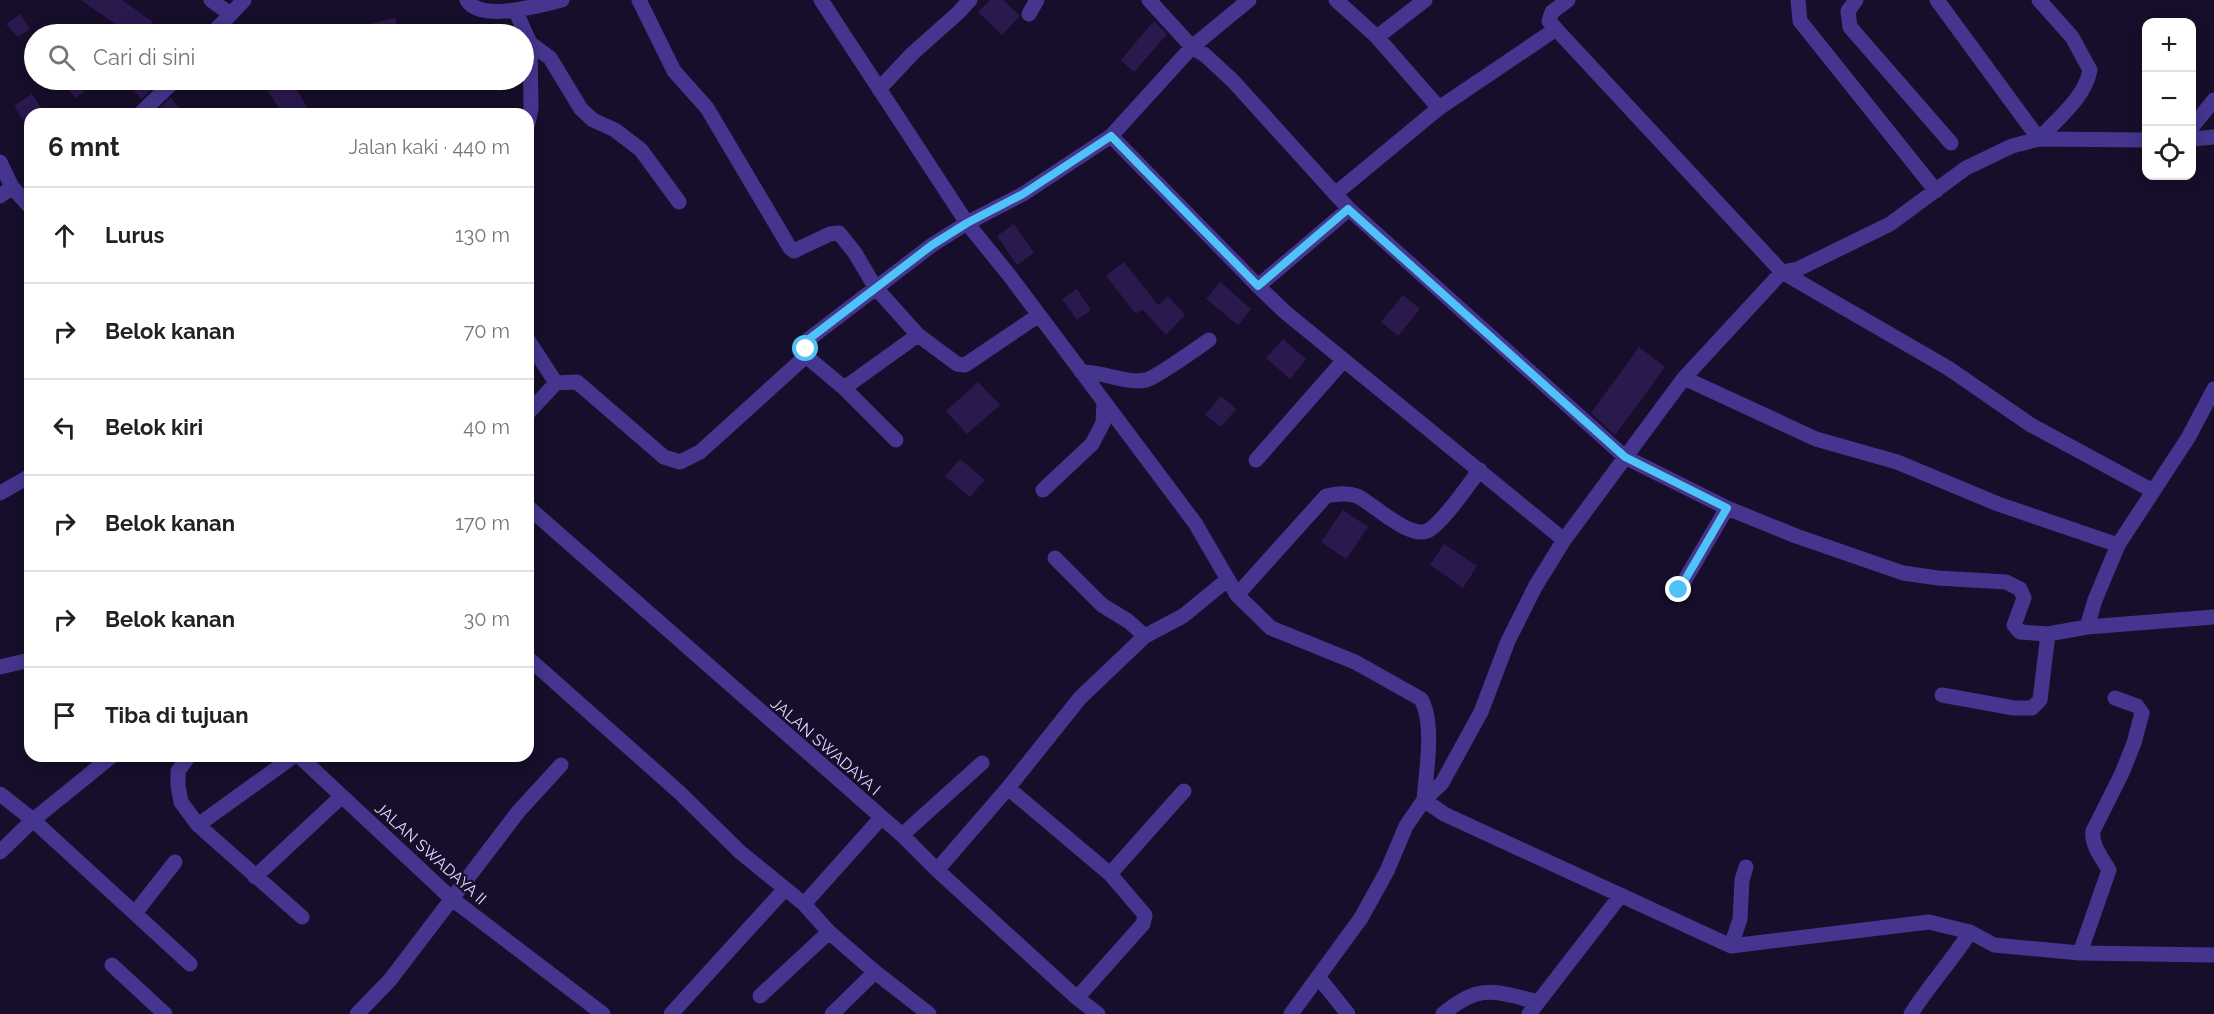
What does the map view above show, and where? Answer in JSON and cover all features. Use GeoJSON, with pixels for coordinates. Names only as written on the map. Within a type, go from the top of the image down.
{"type":"FeatureCollection","features":[{"type":"Feature","properties":{"kind":"street"},"geometry":{"type":"LineString","coordinates":[[211,0],[230,14]]}},
{"type":"Feature","properties":{"kind":"street"},"geometry":{"type":"LineString","coordinates":[[221,24],[243,0]]}},
{"type":"Feature","properties":{"kind":"street"},"geometry":{"type":"LineString","coordinates":[[467,0],[468,3],[482,11],[515,10],[562,0]]}},
{"type":"Feature","properties":{"kind":"street"},"geometry":{"type":"LineString","coordinates":[[639,0],[674,71],[707,108],[790,248],[794,251],[830,234],[839,233],[855,253],[875,287],[918,335],[957,364],[965,365],[1040,315]]}},
{"type":"Feature","properties":{"kind":"street"},"geometry":{"type":"LineString","coordinates":[[821,0],[967,223],[1040,315],[1196,523],[1237,595],[1271,628],[1355,662],[1421,699],[1427,710],[1428,725],[1424,800]]}},
{"type":"Feature","properties":{"kind":"street"},"geometry":{"type":"LineString","coordinates":[[879,88],[970,0]]}},
{"type":"Feature","properties":{"kind":"street"},"geometry":{"type":"LineString","coordinates":[[1029,14],[1037,0]]}},
{"type":"Feature","properties":{"kind":"street"},"geometry":{"type":"LineString","coordinates":[[1149,0],[1192,47],[1205,55],[1233,81],[1348,209],[1625,457],[1727,508],[1796,536],[1903,573],[1938,578],[2006,582],[2020,589],[2024,598],[2014,625],[2019,632],[2048,634],[2087,627],[2214,617]]}},
{"type":"Feature","properties":{"kind":"street"},"geometry":{"type":"LineString","coordinates":[[534,407],[556,383],[577,382],[664,457],[680,462],[700,452],[806,356],[809,339],[932,245],[967,223],[1023,194],[1111,136],[1192,47],[1249,0]]}},
{"type":"Feature","properties":{"kind":"street"},"geometry":{"type":"LineString","coordinates":[[1336,0],[1377,37],[1439,108]]}},
{"type":"Feature","properties":{"kind":"street"},"geometry":{"type":"LineString","coordinates":[[1377,37],[1425,0]]}},
{"type":"Feature","properties":{"kind":"street"},"geometry":{"type":"LineString","coordinates":[[1568,0],[1552,12],[1549,21],[1782,272],[1948,368],[2031,425],[2153,491]]}},
{"type":"Feature","properties":{"kind":"street"},"geometry":{"type":"LineString","coordinates":[[1798,0],[1800,21],[1936,191]]}},
{"type":"Feature","properties":{"kind":"street"},"geometry":{"type":"LineString","coordinates":[[1856,0],[1848,11],[1850,27],[1951,143]]}},
{"type":"Feature","properties":{"kind":"street"},"geometry":{"type":"LineString","coordinates":[[1938,0],[2038,139]]}},
{"type":"Feature","properties":{"kind":"street"},"geometry":{"type":"LineString","coordinates":[[2038,139],[2081,93],[2088,82],[2090,70],[2072,37],[2039,0]]}},
{"type":"Feature","properties":{"kind":"street"},"geometry":{"type":"LineString","coordinates":[[515,10],[522,24]]}},
{"type":"Feature","properties":{"kind":"street"},"geometry":{"type":"LineString","coordinates":[[1335,194],[1439,108],[1556,29]]}},
{"type":"Feature","properties":{"kind":"street"},"geometry":{"type":"LineString","coordinates":[[534,45],[550,58],[581,109],[593,120],[615,130],[640,150],[679,202]]}},
{"type":"Feature","properties":{"kind":"street"},"geometry":{"type":"LineString","coordinates":[[146,108],[165,90]]}},
{"type":"Feature","properties":{"kind":"street"},"geometry":{"type":"LineString","coordinates":[[531,90],[531,108]]}},
{"type":"Feature","properties":{"kind":"street"},"geometry":{"type":"LineString","coordinates":[[2193,126],[2214,100]]}},
{"type":"Feature","properties":{"kind":"street"},"geometry":{"type":"LineString","coordinates":[[1111,136],[1285,312],[1564,540]]}},
{"type":"Feature","properties":{"kind":"street"},"geometry":{"type":"LineString","coordinates":[[2196,138],[2214,136]]}},
{"type":"Feature","properties":{"kind":"street"},"geometry":{"type":"LineString","coordinates":[[1291,1014],[1361,918],[1387,871],[1406,826],[1424,800],[1442,783],[1481,712],[1508,641],[1535,587],[1564,540],[1684,378],[1782,272],[1798,269],[1890,224],[1966,168],[2012,146],[2038,139],[2142,140]]}},
{"type":"Feature","properties":{"kind":"street"},"geometry":{"type":"LineString","coordinates":[[0,162],[6,192],[24,203]]}},
{"type":"Feature","properties":{"kind":"street"},"geometry":{"type":"LineString","coordinates":[[1258,286],[1348,209]]}},
{"type":"Feature","properties":{"kind":"street"},"geometry":{"type":"LineString","coordinates":[[844,388],[918,335]]}},
{"type":"Feature","properties":{"kind":"street"},"geometry":{"type":"LineString","coordinates":[[1081,372],[1091,371],[1119,378],[1146,380],[1209,340]]}},
{"type":"Feature","properties":{"kind":"street"},"geometry":{"type":"LineString","coordinates":[[534,349],[556,383]]}},
{"type":"Feature","properties":{"kind":"street"},"geometry":{"type":"LineString","coordinates":[[806,356],[844,388],[896,440]]}},
{"type":"Feature","properties":{"kind":"street"},"geometry":{"type":"LineString","coordinates":[[1256,460],[1344,360]]}},
{"type":"Feature","properties":{"kind":"street"},"geometry":{"type":"LineString","coordinates":[[1684,378],[1816,439],[1897,462],[1998,504],[2118,545]]}},
{"type":"Feature","properties":{"kind":"street"},"geometry":{"type":"LineString","coordinates":[[2087,627],[2095,600],[2118,545],[2188,438],[2214,389]]}},
{"type":"Feature","properties":{"kind":"street"},"geometry":{"type":"LineString","coordinates":[[1043,490],[1092,444],[1102,423],[1104,402]]}},
{"type":"Feature","properties":{"kind":"street"},"geometry":{"type":"LineString","coordinates":[[1237,595],[1326,496],[1339,493],[1356,496],[1414,532],[1427,531],[1438,523],[1480,470]]}},
{"type":"Feature","properties":{"kind":"street"},"geometry":{"type":"LineString","coordinates":[[0,493],[24,479]]}},
{"type":"Feature","properties":{"kind":"street"},"geometry":{"type":"LineString","coordinates":[[1679,590],[1727,508]]}},
{"type":"Feature","properties":{"kind":"street","name":"JALAN SWADAYA I"},"geometry":{"type":"LineString","coordinates":[[534,512],[902,835],[1077,998],[1098,1014]]}},
{"type":"Feature","properties":{"kind":"street"},"geometry":{"type":"LineString","coordinates":[[1055,558],[1102,604],[1128,621],[1145,636]]}},
{"type":"Feature","properties":{"kind":"street"},"geometry":{"type":"LineString","coordinates":[[937,870],[1008,788],[1080,698],[1145,636],[1183,616],[1227,580]]}},
{"type":"Feature","properties":{"kind":"street"},"geometry":{"type":"LineString","coordinates":[[1942,695],[2014,708],[2032,708],[2040,700],[2048,634]]}},
{"type":"Feature","properties":{"kind":"street"},"geometry":{"type":"LineString","coordinates":[[0,668],[24,662]]}},
{"type":"Feature","properties":{"kind":"street"},"geometry":{"type":"LineString","coordinates":[[534,664],[679,792],[740,852],[804,904],[829,932],[929,1014]]}},
{"type":"Feature","properties":{"kind":"street"},"geometry":{"type":"LineString","coordinates":[[2080,953],[2109,870],[2095,846],[2092,831],[2122,773],[2134,743],[2142,713],[2137,706],[2115,698]]}},
{"type":"Feature","properties":{"kind":"street"},"geometry":{"type":"LineString","coordinates":[[0,852],[33,820],[105,762]]}},
{"type":"Feature","properties":{"kind":"street"},"geometry":{"type":"LineString","coordinates":[[185,762],[178,771],[181,802],[198,825],[302,917]]}},
{"type":"Feature","properties":{"kind":"street"},"geometry":{"type":"LineString","coordinates":[[198,825],[286,762]]}},
{"type":"Feature","properties":{"kind":"street","name":"JALAN SWADAYA II"},"geometry":{"type":"LineString","coordinates":[[306,762],[452,899],[602,1014]]}},
{"type":"Feature","properties":{"kind":"street"},"geometry":{"type":"LineString","coordinates":[[902,835],[982,764]]}},
{"type":"Feature","properties":{"kind":"street"},"geometry":{"type":"LineString","coordinates":[[357,1014],[390,980],[518,812],[561,765]]}},
{"type":"Feature","properties":{"kind":"street"},"geometry":{"type":"LineString","coordinates":[[1008,788],[1110,874],[1145,915],[1143,924],[1077,998]]}},
{"type":"Feature","properties":{"kind":"street"},"geometry":{"type":"LineString","coordinates":[[1110,874],[1184,791]]}},
{"type":"Feature","properties":{"kind":"street"},"geometry":{"type":"LineString","coordinates":[[0,794],[33,820],[190,963]]}},
{"type":"Feature","properties":{"kind":"street"},"geometry":{"type":"LineString","coordinates":[[255,877],[342,796]]}},
{"type":"Feature","properties":{"kind":"street"},"geometry":{"type":"LineString","coordinates":[[1424,800],[1444,814],[1731,946],[1929,922],[1970,932],[1994,945],[2080,953],[2214,956]]}},
{"type":"Feature","properties":{"kind":"street"},"geometry":{"type":"LineString","coordinates":[[804,904],[881,818]]}},
{"type":"Feature","properties":{"kind":"street"},"geometry":{"type":"LineString","coordinates":[[135,913],[175,862]]}},
{"type":"Feature","properties":{"kind":"street"},"geometry":{"type":"LineString","coordinates":[[1731,946],[1740,919],[1742,880],[1746,867]]}},
{"type":"Feature","properties":{"kind":"street"},"geometry":{"type":"LineString","coordinates":[[671,1014],[784,890]]}},
{"type":"Feature","properties":{"kind":"street"},"geometry":{"type":"LineString","coordinates":[[1443,1014],[1475,993],[1491,990],[1534,1008],[1621,895]]}},
{"type":"Feature","properties":{"kind":"street"},"geometry":{"type":"LineString","coordinates":[[760,996],[829,932]]}},
{"type":"Feature","properties":{"kind":"street"},"geometry":{"type":"LineString","coordinates":[[1911,1014],[1934,980],[1955,956],[1970,932]]}},
{"type":"Feature","properties":{"kind":"street"},"geometry":{"type":"LineString","coordinates":[[112,965],[165,1014]]}},
{"type":"Feature","properties":{"kind":"street"},"geometry":{"type":"LineString","coordinates":[[832,1014],[875,972]]}},
{"type":"Feature","properties":{"kind":"street"},"geometry":{"type":"LineString","coordinates":[[1319,978],[1348,1014]]}},
{"type":"Feature","properties":{"kind":"building"},"geometry":{"type":"Polygon","coordinates":[[[81,0],[122,0],[153,22],[152,24],[115,24],[81,0]]]}},
{"type":"Feature","properties":{"kind":"building"},"geometry":{"type":"Polygon","coordinates":[[[990,0],[1003,0],[1020,16],[1002,35],[978,12],[990,0]]]}},
{"type":"Feature","properties":{"kind":"building"},"geometry":{"type":"Polygon","coordinates":[[[20,14],[27,24],[24,24],[24,33],[18,37],[6,24],[20,14]]]}},
{"type":"Feature","properties":{"kind":"building"},"geometry":{"type":"Polygon","coordinates":[[[395,18],[396,24],[369,24],[395,18]]]}},
{"type":"Feature","properties":{"kind":"building"},"geometry":{"type":"Polygon","coordinates":[[[1154,21],[1167,34],[1134,72],[1121,60],[1154,21]]]}},
{"type":"Feature","properties":{"kind":"building"},"geometry":{"type":"Polygon","coordinates":[[[68,90],[85,90],[76,98],[68,90]]]}},
{"type":"Feature","properties":{"kind":"building"},"geometry":{"type":"Polygon","coordinates":[[[133,90],[151,90],[141,99],[133,90]]]}},
{"type":"Feature","properties":{"kind":"building"},"geometry":{"type":"Polygon","coordinates":[[[268,90],[297,90],[307,108],[278,108],[268,90]]]}},
{"type":"Feature","properties":{"kind":"building"},"geometry":{"type":"Polygon","coordinates":[[[32,94],[41,108],[24,108],[24,121],[14,106],[32,94]]]}},
{"type":"Feature","properties":{"kind":"building"},"geometry":{"type":"Polygon","coordinates":[[[171,97],[179,108],[160,108],[171,97]]]}},
{"type":"Feature","properties":{"kind":"building"},"geometry":{"type":"Polygon","coordinates":[[[1014,224],[1034,253],[1017,265],[997,236],[1014,224]]]}},
{"type":"Feature","properties":{"kind":"building"},"geometry":{"type":"Polygon","coordinates":[[[1124,262],[1158,305],[1168,296],[1185,315],[1166,335],[1142,309],[1136,314],[1106,276],[1124,262]]]}},
{"type":"Feature","properties":{"kind":"building"},"geometry":{"type":"Polygon","coordinates":[[[1220,282],[1251,309],[1238,325],[1206,299],[1220,282]]]}},
{"type":"Feature","properties":{"kind":"building"},"geometry":{"type":"Polygon","coordinates":[[[1077,289],[1091,310],[1077,320],[1062,299],[1077,289]]]}},
{"type":"Feature","properties":{"kind":"building"},"geometry":{"type":"Polygon","coordinates":[[[1403,295],[1420,309],[1398,336],[1381,322],[1403,295]]]}},
{"type":"Feature","properties":{"kind":"building"},"geometry":{"type":"Polygon","coordinates":[[[1283,339],[1306,359],[1290,379],[1266,358],[1283,339]]]}},
{"type":"Feature","properties":{"kind":"building"},"geometry":{"type":"Polygon","coordinates":[[[1639,347],[1665,367],[1615,435],[1591,413],[1639,347]]]}},
{"type":"Feature","properties":{"kind":"building"},"geometry":{"type":"Polygon","coordinates":[[[978,382],[1000,405],[967,434],[946,411],[978,382]]]}},
{"type":"Feature","properties":{"kind":"building"},"geometry":{"type":"Polygon","coordinates":[[[1221,396],[1236,409],[1221,427],[1205,415],[1221,396]]]}},
{"type":"Feature","properties":{"kind":"building"},"geometry":{"type":"Polygon","coordinates":[[[960,459],[985,480],[970,497],[945,476],[960,459]]]}},
{"type":"Feature","properties":{"kind":"building"},"geometry":{"type":"Polygon","coordinates":[[[1343,510],[1368,527],[1346,559],[1321,542],[1343,510]]]}},
{"type":"Feature","properties":{"kind":"building"},"geometry":{"type":"Polygon","coordinates":[[[1444,544],[1477,566],[1463,588],[1430,565],[1444,544]]]}},
{"type":"Feature","properties":{"kind":"route"},"geometry":{"type":"LineString","coordinates":[[806,349],[809,339],[932,245],[967,223],[1023,194],[1111,136],[1258,286],[1348,209],[1625,457],[1727,508],[1679,590]]}}]}
